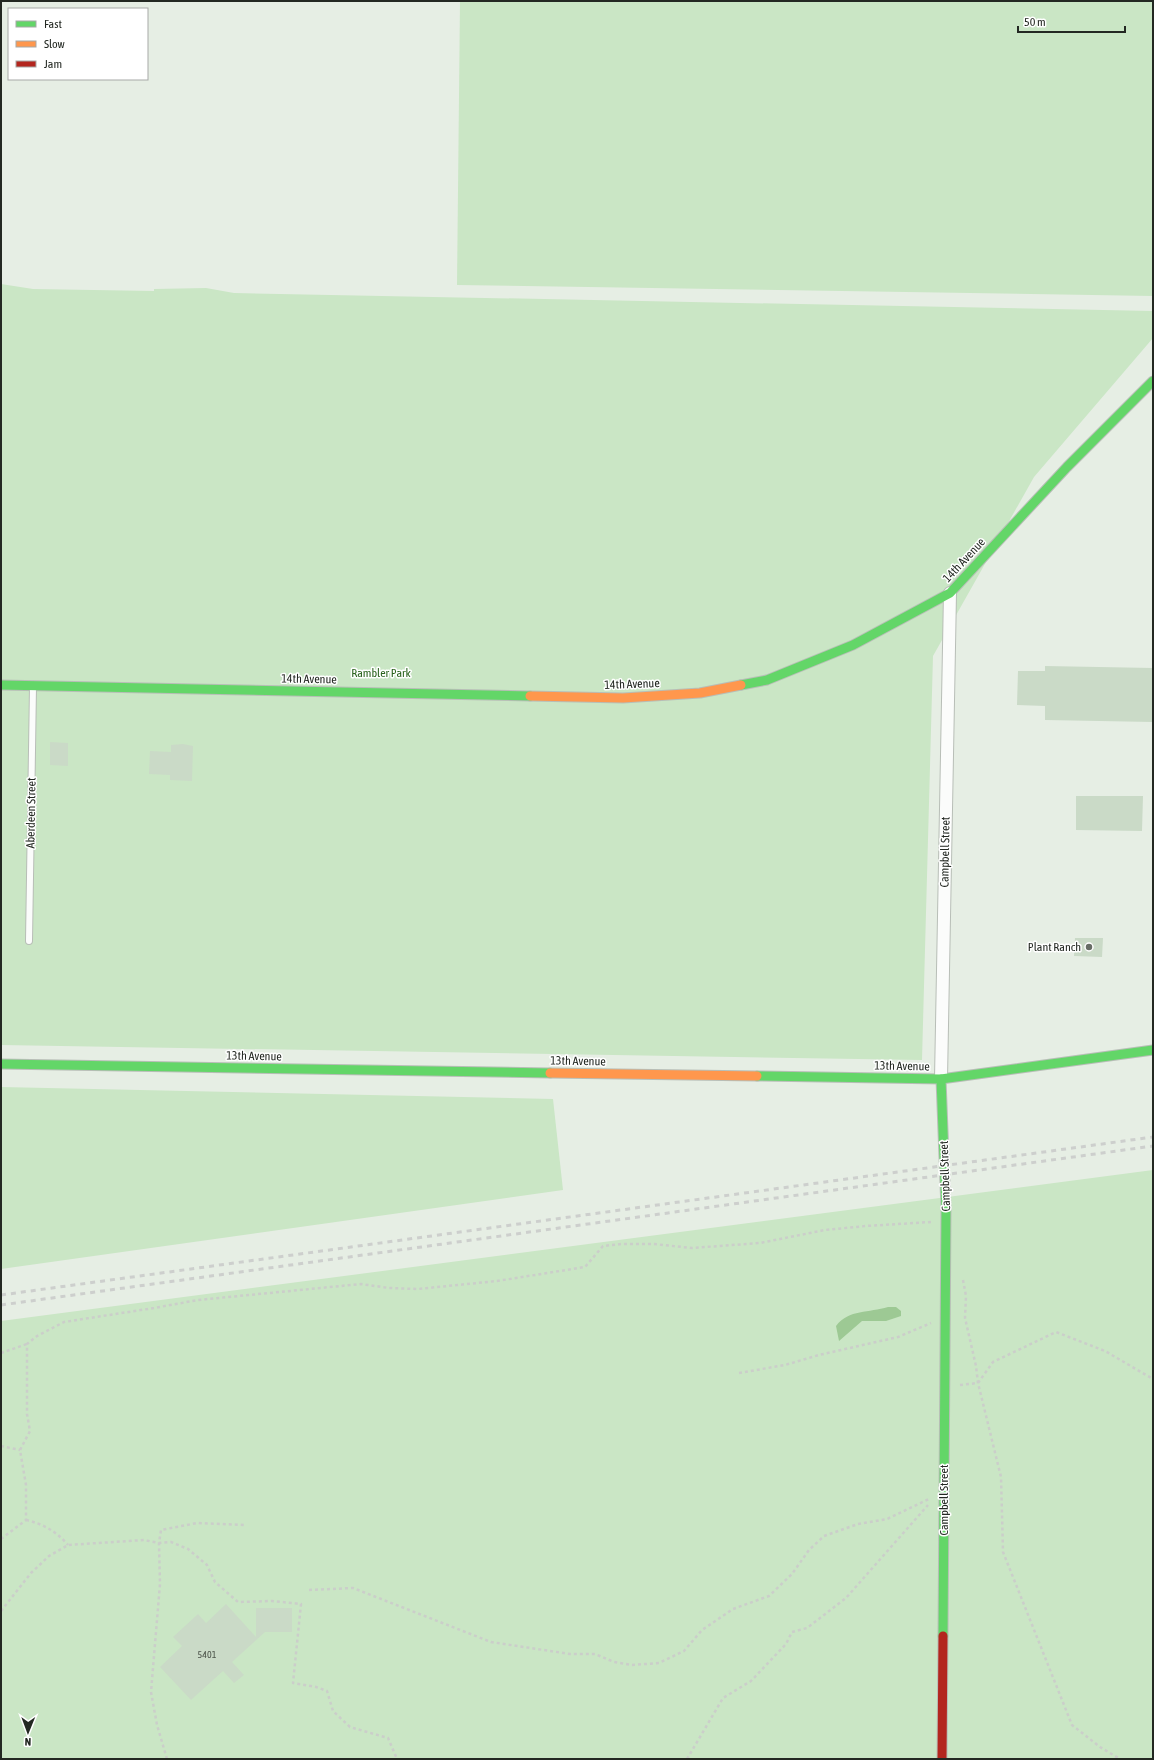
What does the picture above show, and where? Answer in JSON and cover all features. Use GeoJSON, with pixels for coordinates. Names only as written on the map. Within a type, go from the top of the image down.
{"type":"FeatureCollection","features":[{"type":"Feature","properties":{"kind":"street","name":"14th Avenue"},"geometry":{"type":"LineString","coordinates":[[1,685],[623,698],[700,693],[767,680],[853,645],[950,593],[1067,467],[1153,381]]}},
{"type":"Feature","properties":{"kind":"street","name":"Campbell Street"},"geometry":{"type":"LineString","coordinates":[[942,1759],[946,1210],[941,1079],[950,593]]}},
{"type":"Feature","properties":{"kind":"street","name":"13th Avenue"},"geometry":{"type":"LineString","coordinates":[[1,1064],[941,1079],[1153,1050]]}},
{"type":"Feature","properties":{"kind":"lane","name":"Aberdeen Street"},"geometry":{"type":"LineString","coordinates":[[29,941],[33,685]]}},
{"type":"Feature","properties":{"kind":"path"},"geometry":{"type":"LineString","coordinates":[[1,1353],[27,1344],[37,1336],[64,1322],[198,1300],[361,1284],[389,1288],[418,1289],[497,1281],[585,1267],[603,1246],[654,1244],[692,1248],[760,1243],[825,1230],[934,1222]]}},
{"type":"Feature","properties":{"kind":"path"},"geometry":{"type":"LineString","coordinates":[[962,1275],[966,1296],[965,1318],[976,1366],[978,1384],[1001,1477],[1003,1552],[1072,1725],[1100,1747],[1120,1759]]}},
{"type":"Feature","properties":{"kind":"path"},"geometry":{"type":"LineString","coordinates":[[739,1373],[785,1365],[819,1355],[898,1337],[936,1321]]}},
{"type":"Feature","properties":{"kind":"path"},"geometry":{"type":"LineString","coordinates":[[978,1384],[993,1362],[1056,1332],[1105,1351],[1153,1379]]}},
{"type":"Feature","properties":{"kind":"path"},"geometry":{"type":"LineString","coordinates":[[26,1520],[26,1485],[20,1450],[30,1431],[27,1414],[27,1344]]}},
{"type":"Feature","properties":{"kind":"path"},"geometry":{"type":"LineString","coordinates":[[1,1446],[20,1450]]}},
{"type":"Feature","properties":{"kind":"path"},"geometry":{"type":"LineString","coordinates":[[309,1590],[353,1588],[491,1642],[570,1654],[595,1654],[614,1662],[632,1665],[659,1663],[684,1651],[702,1630],[733,1609],[769,1596],[792,1574],[810,1550],[824,1536],[858,1524],[887,1519],[930,1500],[846,1598],[807,1628],[792,1632],[786,1644],[751,1681],[722,1698],[687,1759]]}},
{"type":"Feature","properties":{"kind":"path"},"geometry":{"type":"LineString","coordinates":[[1,1539],[26,1520],[40,1523],[58,1534],[68,1545]]}},
{"type":"Feature","properties":{"kind":"path"},"geometry":{"type":"LineString","coordinates":[[167,1759],[157,1725],[151,1692],[160,1584],[159,1543],[161,1530],[197,1523],[246,1525]]}},
{"type":"Feature","properties":{"kind":"path"},"geometry":{"type":"LineString","coordinates":[[1,1611],[31,1573],[49,1556],[68,1545],[144,1540],[159,1543],[171,1542],[188,1549],[207,1565],[215,1582],[238,1602],[272,1601],[301,1604],[293,1683],[316,1687],[327,1691],[333,1710],[344,1722],[350,1727],[388,1738],[397,1759]]}},
{"type":"Feature","properties":{"kind":"green space"},"geometry":{"type":"Polygon","coordinates":[[[460,1],[1153,1],[1153,296],[457,285],[460,1]]]}},
{"type":"Feature","properties":{"kind":"green space","name":"Rambler Park"},"geometry":{"type":"Polygon","coordinates":[[[1,284],[33,289],[154,291],[154,289],[206,288],[234,293],[1153,311],[1153,338],[1034,477],[933,656],[922,1060],[1,1045],[1,284]]]}},
{"type":"Feature","properties":{"kind":"green space"},"geometry":{"type":"Polygon","coordinates":[[[1,1087],[553,1099],[563,1190],[1,1269],[1,1087]]]}},
{"type":"Feature","properties":{"kind":"green space"},"geometry":{"type":"Polygon","coordinates":[[[1153,1170],[1153,1759],[1,1759],[1,1321],[1153,1170]]]}},
{"type":"Feature","properties":{"kind":"shaded area"},"geometry":{"type":"Polygon","coordinates":[[[888,1307],[896,1307],[901,1311],[901,1316],[886,1321],[862,1321],[839,1341],[836,1326],[841,1321],[853,1314],[888,1307]]]}},
{"type":"Feature","properties":{"kind":"building"},"geometry":{"type":"Polygon","coordinates":[[[1045,666],[1153,668],[1153,722],[1045,720],[1045,706],[1017,705],[1018,671],[1045,671],[1045,666]]]}},
{"type":"Feature","properties":{"kind":"building"},"geometry":{"type":"Polygon","coordinates":[[[50,742],[68,743],[68,766],[50,765],[50,742]]]}},
{"type":"Feature","properties":{"kind":"building"},"geometry":{"type":"Polygon","coordinates":[[[183,744],[193,746],[192,781],[170,780],[170,775],[149,774],[150,751],[171,752],[171,745],[183,744]]]}},
{"type":"Feature","properties":{"kind":"building"},"geometry":{"type":"Polygon","coordinates":[[[1076,796],[1143,796],[1142,831],[1076,830],[1076,796]]]}},
{"type":"Feature","properties":{"kind":"building","name":"Plant Ranch"},"geometry":{"type":"Polygon","coordinates":[[[1075,938],[1103,938],[1102,957],[1074,956],[1075,938]]]}},
{"type":"Feature","properties":{"kind":"building"},"geometry":{"type":"Polygon","coordinates":[[[226,1604],[256,1637],[256,1608],[292,1608],[292,1632],[265,1632],[232,1662],[244,1675],[234,1683],[223,1671],[191,1700],[160,1667],[182,1646],[173,1637],[198,1614],[206,1623],[226,1604]]]}},
{"type":"Feature","properties":{"kind":"railway"},"geometry":{"type":"LineString","coordinates":[[1,1295],[1153,1137]]}},
{"type":"Feature","properties":{"kind":"railway"},"geometry":{"type":"LineString","coordinates":[[1,1305],[1153,1146]]}},
{"type":"Feature","properties":{"kind":"traffic: fast"},"geometry":{"type":"LineString","coordinates":[[741,685],[767,680],[853,645],[950,593],[1067,467],[1153,381]]}},
{"type":"Feature","properties":{"kind":"traffic: fast"},"geometry":{"type":"LineString","coordinates":[[1,685],[530,696]]}},
{"type":"Feature","properties":{"kind":"traffic: fast"},"geometry":{"type":"LineString","coordinates":[[757,1076],[941,1079],[1153,1050]]}},
{"type":"Feature","properties":{"kind":"traffic: fast"},"geometry":{"type":"LineString","coordinates":[[1,1064],[550,1073]]}},
{"type":"Feature","properties":{"kind":"traffic: fast"},"geometry":{"type":"LineString","coordinates":[[941,1079],[946,1209],[943,1636]]}},
{"type":"Feature","properties":{"kind":"traffic: slow"},"geometry":{"type":"LineString","coordinates":[[530,696],[623,698],[700,693],[741,685]]}},
{"type":"Feature","properties":{"kind":"traffic: slow"},"geometry":{"type":"LineString","coordinates":[[550,1073],[757,1076]]}},
{"type":"Feature","properties":{"kind":"traffic: jam"},"geometry":{"type":"LineString","coordinates":[[942,1759],[943,1636]]}},
{"type":"Feature","properties":{"kind":"place","name":"Plant Ranch"},"geometry":{"type":"Point","coordinates":[1089,947]}}]}
